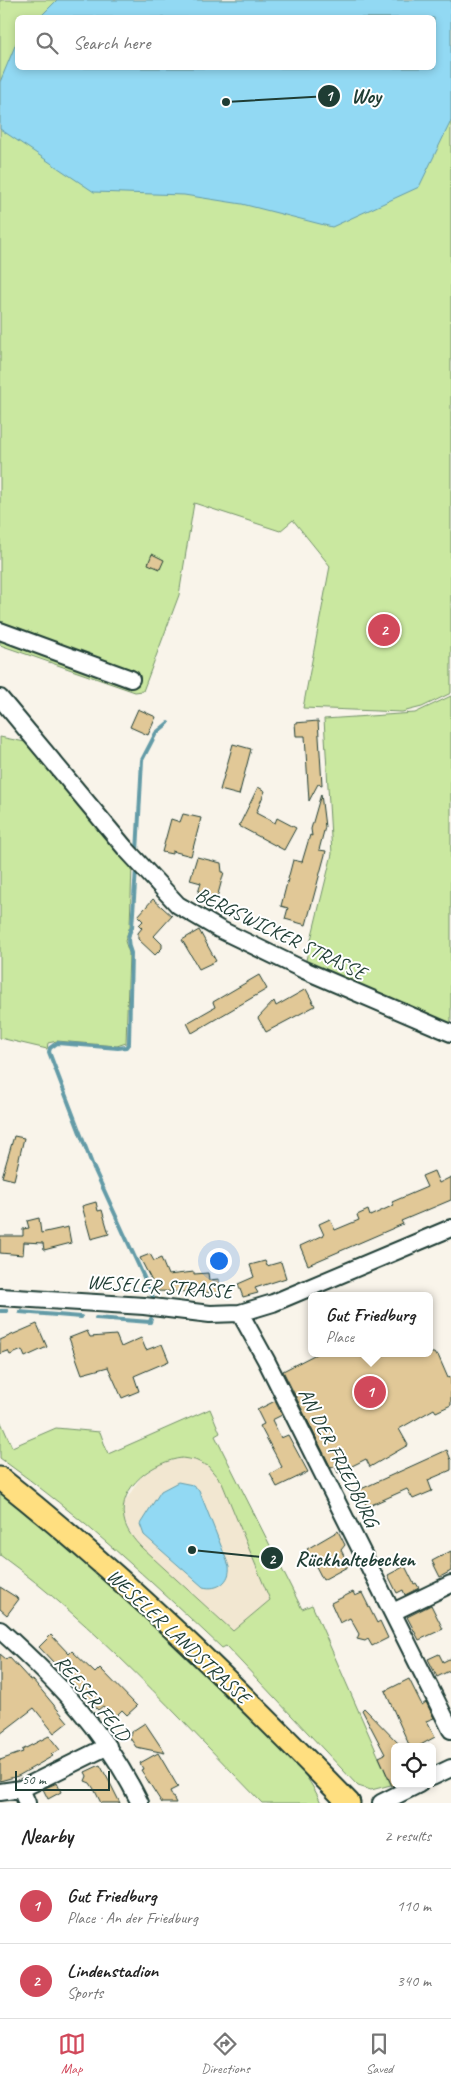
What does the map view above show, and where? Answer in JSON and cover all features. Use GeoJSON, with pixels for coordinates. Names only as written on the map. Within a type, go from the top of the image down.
{"type":"FeatureCollection","features":[{"type":"Feature","properties":{"kind":"main road","name":"WESELER LANDSTRASSE"},"geometry":{"type":"LineString","coordinates":[[0,1478],[63,1528],[160,1617],[252,1704],[349,1803]]}},
{"type":"Feature","properties":{"kind":"street"},"geometry":{"type":"LineString","coordinates":[[0,631],[131,679]]}},
{"type":"Feature","properties":{"kind":"street","name":"BERGSWICKER STRASSE"},"geometry":{"type":"LineString","coordinates":[[0,698],[125,848],[178,905],[219,930],[287,962],[359,995],[451,1033]]}},
{"type":"Feature","properties":{"kind":"street","name":"WESELER STRASSE"},"geometry":{"type":"LineString","coordinates":[[0,1296],[144,1306],[210,1314],[240,1313],[273,1303],[451,1228]]}},
{"type":"Feature","properties":{"kind":"street","name":"AN DER FRIEDBURG"},"geometry":{"type":"LineString","coordinates":[[240,1313],[266,1360],[451,1730]]}},
{"type":"Feature","properties":{"kind":"street"},"geometry":{"type":"LineString","coordinates":[[393,1612],[451,1584]]}},
{"type":"Feature","properties":{"kind":"street","name":"REESER FELD"},"geometry":{"type":"LineString","coordinates":[[0,1630],[57,1684],[108,1746],[122,1766],[140,1803]]}},
{"type":"Feature","properties":{"kind":"street"},"geometry":{"type":"LineString","coordinates":[[0,1792],[24,1796],[108,1746]]}},
{"type":"Feature","properties":{"kind":"street"},"geometry":{"type":"LineString","coordinates":[[436,1776],[451,1768]]}},
{"type":"Feature","properties":{"kind":"street"},"geometry":{"type":"LineString","coordinates":[[381,1803],[410,1788]]}},
{"type":"Feature","properties":{"kind":"shaded area"},"geometry":{"type":"Polygon","coordinates":[[[182,1458],[195,1460],[208,1466],[216,1473],[222,1483],[270,1600],[233,1631],[133,1539],[124,1519],[124,1503],[140,1478],[159,1464],[182,1458]]]}},
{"type":"Feature","properties":{"kind":"green space"},"geometry":{"type":"Polygon","coordinates":[[[0,0],[451,0],[451,693],[422,707],[402,712],[303,708],[330,566],[293,520],[280,531],[194,503],[179,595],[143,691],[135,692],[0,645],[0,0]]]}},
{"type":"Feature","properties":{"kind":"green space"},"geometry":{"type":"Polygon","coordinates":[[[451,696],[451,1027],[305,964],[332,854],[324,719],[415,713],[451,696]]]}},
{"type":"Feature","properties":{"kind":"green space"},"geometry":{"type":"Polygon","coordinates":[[[0,737],[30,743],[132,865],[130,926],[125,941],[129,953],[126,1043],[117,1046],[57,1041],[48,1043],[47,1049],[0,1038],[0,737]]]}},
{"type":"Feature","properties":{"kind":"green space"},"geometry":{"type":"Polygon","coordinates":[[[210,1409],[220,1433],[215,1436],[302,1609],[312,1605],[391,1785],[371,1790],[358,1786],[226,1646],[222,1648],[142,1573],[58,1502],[0,1458],[0,1420],[12,1447],[56,1428],[100,1432],[108,1454],[210,1409]],[[182,1458],[171,1460],[150,1470],[140,1477],[126,1496],[123,1507],[124,1519],[136,1542],[233,1631],[270,1600],[222,1483],[208,1466],[195,1460],[182,1458]]]}},
{"type":"Feature","properties":{"kind":"green space"},"geometry":{"type":"Polygon","coordinates":[[[0,1491],[62,1541],[151,1621],[273,1739],[306,1776],[321,1803],[262,1803],[136,1673],[70,1611],[0,1555],[0,1491]]]}},
{"type":"Feature","properties":{"kind":"water"},"geometry":{"type":"Polygon","coordinates":[[[57,0],[451,0],[451,121],[419,187],[332,227],[242,204],[184,195],[94,192],[0,129],[0,82],[15,46],[15,70],[436,70],[436,15],[42,15],[57,0]]]}},
{"type":"Feature","properties":{"kind":"water"},"geometry":{"type":"Polygon","coordinates":[[[178,1482],[193,1485],[199,1490],[229,1566],[226,1580],[214,1588],[203,1587],[144,1535],[140,1524],[161,1491],[178,1482]]]}},
{"type":"Feature","properties":{"kind":"building"},"geometry":{"type":"Polygon","coordinates":[[[152,554],[164,560],[160,569],[148,564],[152,554]]]}},
{"type":"Feature","properties":{"kind":"building"},"geometry":{"type":"Polygon","coordinates":[[[138,709],[156,717],[148,735],[130,727],[138,709]]]}},
{"type":"Feature","properties":{"kind":"building"},"geometry":{"type":"Polygon","coordinates":[[[318,721],[322,785],[318,784],[309,801],[305,736],[296,736],[295,723],[318,721]]]}},
{"type":"Feature","properties":{"kind":"building"},"geometry":{"type":"Polygon","coordinates":[[[233,744],[251,749],[239,795],[220,790],[233,744]]]}},
{"type":"Feature","properties":{"kind":"building"},"geometry":{"type":"Polygon","coordinates":[[[258,787],[265,791],[256,813],[275,823],[277,818],[296,828],[284,850],[239,826],[258,787]]]}},
{"type":"Feature","properties":{"kind":"building"},"geometry":{"type":"Polygon","coordinates":[[[321,794],[325,827],[319,850],[326,851],[306,925],[285,919],[288,908],[281,906],[293,860],[302,862],[310,835],[312,836],[311,829],[321,794]]]}},
{"type":"Feature","properties":{"kind":"building"},"geometry":{"type":"Polygon","coordinates":[[[183,814],[201,818],[191,856],[172,851],[172,854],[162,852],[171,819],[180,822],[183,814]]]}},
{"type":"Feature","properties":{"kind":"building"},"geometry":{"type":"Polygon","coordinates":[[[197,857],[221,863],[222,872],[224,872],[217,898],[198,893],[201,883],[190,880],[197,857]]]}},
{"type":"Feature","properties":{"kind":"building"},"geometry":{"type":"Polygon","coordinates":[[[153,899],[172,916],[154,936],[162,944],[162,948],[155,955],[138,939],[138,933],[142,928],[139,925],[143,921],[138,916],[153,899]]]}},
{"type":"Feature","properties":{"kind":"building"},"geometry":{"type":"Polygon","coordinates":[[[199,930],[216,961],[199,969],[182,940],[199,930]]]}},
{"type":"Feature","properties":{"kind":"building"},"geometry":{"type":"Polygon","coordinates":[[[259,975],[267,989],[192,1033],[187,1023],[215,1007],[213,1002],[259,975]]]}},
{"type":"Feature","properties":{"kind":"building"},"geometry":{"type":"Polygon","coordinates":[[[306,989],[315,1006],[266,1032],[258,1018],[274,1001],[276,1006],[306,989]]]}},
{"type":"Feature","properties":{"kind":"building"},"geometry":{"type":"Polygon","coordinates":[[[14,1136],[24,1138],[14,1180],[2,1177],[14,1136]]]}},
{"type":"Feature","properties":{"kind":"building"},"geometry":{"type":"Polygon","coordinates":[[[434,1171],[439,1183],[451,1177],[451,1200],[401,1221],[403,1224],[308,1265],[300,1246],[324,1235],[319,1224],[330,1219],[335,1230],[359,1220],[357,1215],[368,1210],[370,1216],[394,1205],[392,1202],[427,1187],[422,1176],[434,1171]]]}},
{"type":"Feature","properties":{"kind":"building"},"geometry":{"type":"Polygon","coordinates":[[[96,1202],[98,1211],[102,1210],[109,1234],[91,1239],[82,1206],[96,1202]]]}},
{"type":"Feature","properties":{"kind":"building"},"geometry":{"type":"Polygon","coordinates":[[[39,1218],[41,1233],[68,1227],[71,1243],[44,1250],[43,1243],[24,1242],[23,1255],[0,1253],[0,1236],[23,1236],[23,1229],[29,1228],[27,1221],[39,1218]]]}},
{"type":"Feature","properties":{"kind":"building"},"geometry":{"type":"Polygon","coordinates":[[[150,1254],[154,1261],[161,1258],[168,1275],[194,1272],[194,1274],[208,1273],[209,1280],[219,1279],[219,1293],[157,1291],[140,1258],[150,1254]]]}},
{"type":"Feature","properties":{"kind":"building"},"geometry":{"type":"Polygon","coordinates":[[[265,1261],[267,1266],[281,1262],[286,1278],[255,1288],[258,1293],[243,1297],[238,1284],[254,1277],[250,1265],[265,1261]]]}},
{"type":"Feature","properties":{"kind":"building"},"geometry":{"type":"Polygon","coordinates":[[[37,1324],[47,1347],[25,1357],[22,1350],[10,1355],[8,1351],[0,1354],[0,1340],[37,1324]]]}},
{"type":"Feature","properties":{"kind":"building"},"geometry":{"type":"Polygon","coordinates":[[[87,1331],[90,1337],[116,1335],[121,1347],[141,1338],[146,1350],[162,1344],[169,1361],[134,1376],[139,1391],[122,1398],[108,1367],[82,1374],[69,1338],[87,1331]]]}},
{"type":"Feature","properties":{"kind":"building"},"geometry":{"type":"Polygon","coordinates":[[[434,1353],[436,1356],[438,1355],[448,1378],[451,1377],[451,1405],[436,1412],[434,1409],[399,1429],[408,1445],[370,1467],[366,1459],[338,1473],[335,1466],[331,1468],[283,1371],[310,1357],[433,1357],[434,1353]]]}},
{"type":"Feature","properties":{"kind":"building"},"geometry":{"type":"Polygon","coordinates":[[[275,1401],[282,1415],[272,1420],[281,1438],[288,1435],[308,1472],[277,1487],[270,1474],[282,1467],[260,1426],[264,1424],[257,1410],[275,1401]]]}},
{"type":"Feature","properties":{"kind":"building"},"geometry":{"type":"Polygon","coordinates":[[[447,1450],[451,1460],[451,1470],[428,1480],[432,1491],[413,1499],[407,1489],[367,1507],[359,1490],[447,1450]]]}},
{"type":"Feature","properties":{"kind":"building"},"geometry":{"type":"Polygon","coordinates":[[[338,1531],[345,1545],[341,1550],[349,1566],[323,1580],[307,1549],[338,1531]]]}},
{"type":"Feature","properties":{"kind":"building"},"geometry":{"type":"Polygon","coordinates":[[[451,1551],[451,1571],[440,1577],[432,1561],[451,1551]]]}},
{"type":"Feature","properties":{"kind":"building"},"geometry":{"type":"Polygon","coordinates":[[[405,1566],[414,1584],[416,1583],[419,1588],[405,1595],[403,1590],[397,1593],[388,1575],[405,1566]]]}},
{"type":"Feature","properties":{"kind":"building"},"geometry":{"type":"Polygon","coordinates":[[[0,1587],[19,1599],[7,1615],[0,1609],[0,1587]]]}},
{"type":"Feature","properties":{"kind":"building"},"geometry":{"type":"Polygon","coordinates":[[[353,1592],[355,1596],[362,1593],[377,1623],[380,1621],[388,1638],[372,1646],[368,1639],[365,1641],[357,1639],[359,1634],[350,1618],[340,1623],[331,1603],[353,1592]]]}},
{"type":"Feature","properties":{"kind":"building"},"geometry":{"type":"Polygon","coordinates":[[[431,1605],[443,1629],[419,1640],[407,1617],[431,1605]]]}},
{"type":"Feature","properties":{"kind":"building"},"geometry":{"type":"Polygon","coordinates":[[[51,1635],[69,1654],[72,1651],[95,1673],[100,1668],[137,1706],[127,1715],[122,1710],[115,1717],[103,1706],[98,1710],[39,1647],[51,1635]]]}},
{"type":"Feature","properties":{"kind":"building"},"geometry":{"type":"Polygon","coordinates":[[[0,1654],[6,1659],[9,1657],[31,1681],[33,1680],[68,1722],[54,1733],[34,1708],[0,1734],[0,1654]]]}},
{"type":"Feature","properties":{"kind":"building"},"geometry":{"type":"Polygon","coordinates":[[[439,1654],[443,1662],[451,1658],[451,1670],[437,1677],[428,1659],[439,1654]]]}},
{"type":"Feature","properties":{"kind":"building"},"geometry":{"type":"Polygon","coordinates":[[[409,1679],[422,1705],[426,1702],[434,1718],[426,1721],[435,1737],[424,1743],[408,1743],[385,1691],[409,1679]]]}},
{"type":"Feature","properties":{"kind":"building"},"geometry":{"type":"Polygon","coordinates":[[[364,1708],[398,1743],[391,1743],[391,1784],[379,1757],[385,1754],[362,1710],[364,1708]]]}},
{"type":"Feature","properties":{"kind":"building"},"geometry":{"type":"Polygon","coordinates":[[[145,1723],[165,1753],[136,1747],[130,1738],[131,1732],[145,1723]]]}},
{"type":"Feature","properties":{"kind":"building"},"geometry":{"type":"Polygon","coordinates":[[[49,1736],[60,1750],[18,1776],[0,1781],[0,1760],[23,1752],[22,1750],[49,1736]]]}},
{"type":"Feature","properties":{"kind":"building"},"geometry":{"type":"Polygon","coordinates":[[[158,1753],[178,1787],[170,1791],[176,1803],[162,1803],[141,1770],[143,1769],[140,1763],[158,1753]]]}},
{"type":"Feature","properties":{"kind":"building"},"geometry":{"type":"Polygon","coordinates":[[[100,1765],[120,1803],[101,1803],[90,1783],[85,1781],[87,1776],[85,1772],[100,1765]]]}},
{"type":"Feature","properties":{"kind":"building"},"geometry":{"type":"Polygon","coordinates":[[[57,1783],[61,1792],[48,1799],[43,1789],[57,1783]]]}},
{"type":"Feature","properties":{"kind":"waterway"},"geometry":{"type":"LineString","coordinates":[[137,852],[142,760],[156,733],[168,723]]}},
{"type":"Feature","properties":{"kind":"waterway"},"geometry":{"type":"LineString","coordinates":[[136,869],[132,927],[128,940],[131,953],[129,1043],[126,1047],[118,1048],[57,1043],[50,1048],[49,1052],[92,1164],[153,1297]]}},
{"type":"Feature","properties":{"kind":"waterway"},"geometry":{"type":"LineString","coordinates":[[0,1311],[7,1311]]}},
{"type":"Feature","properties":{"kind":"waterway"},"geometry":{"type":"LineString","coordinates":[[20,1312],[81,1317]]}},
{"type":"Feature","properties":{"kind":"waterway"},"geometry":{"type":"LineString","coordinates":[[96,1318],[150,1322],[151,1319]]}},
{"type":"Feature","properties":{"kind":"place","name":"Woy"},"geometry":{"type":"Point","coordinates":[226,102]}},
{"type":"Feature","properties":{"kind":"place","name":"Lindenstadion"},"geometry":{"type":"Point","coordinates":[384,630]}},
{"type":"Feature","properties":{"kind":"place","name":"Gut Friedburg"},"geometry":{"type":"Point","coordinates":[370,1392]}},
{"type":"Feature","properties":{"kind":"place","name":"Rückhaltebecken"},"geometry":{"type":"Point","coordinates":[192,1550]}}]}
